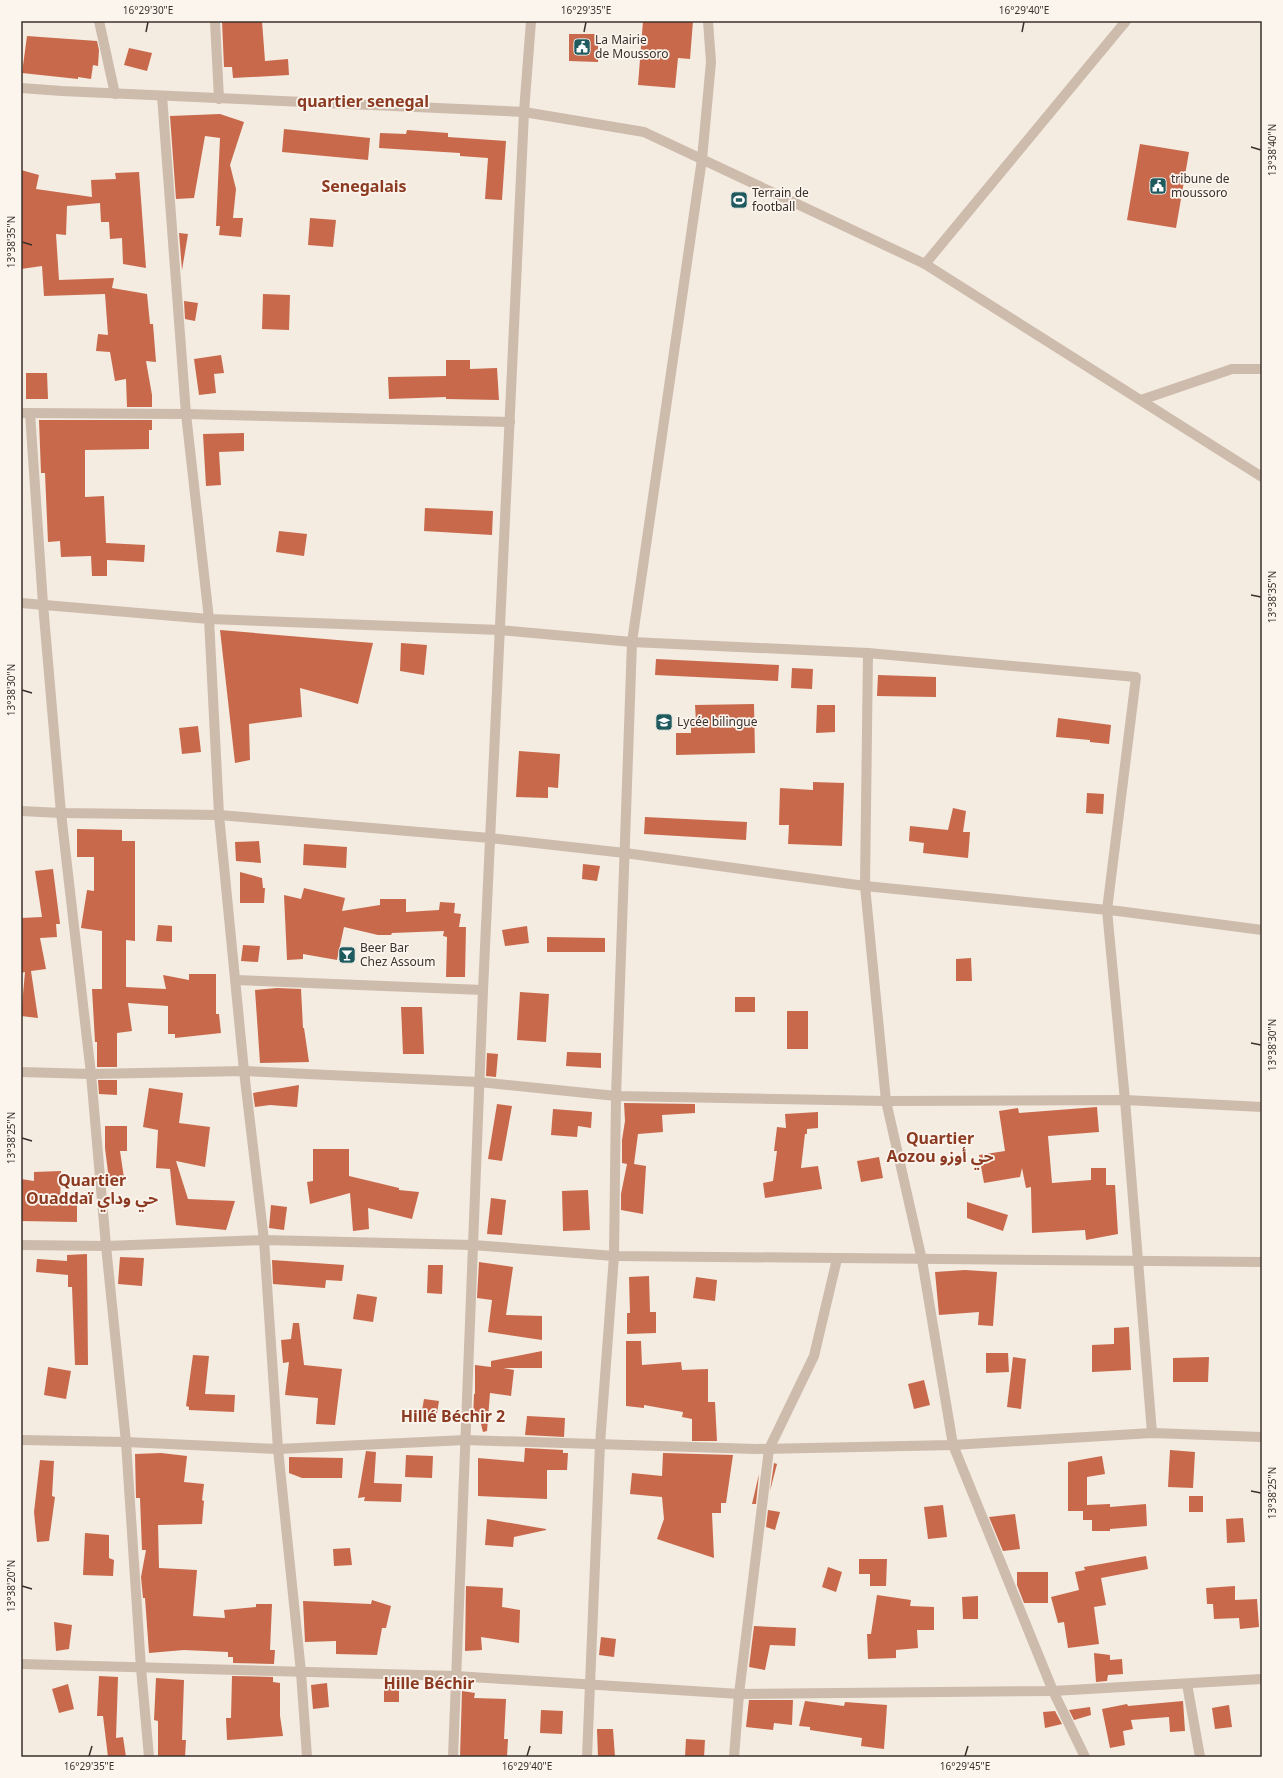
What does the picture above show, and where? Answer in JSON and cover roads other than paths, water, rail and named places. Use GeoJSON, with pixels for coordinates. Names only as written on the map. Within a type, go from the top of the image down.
{"type":"FeatureCollection","features":[{"type":"Feature","properties":{"kind":"street"},"geometry":{"type":"LineString","coordinates":[[99,21],[115,94]]}},
{"type":"Feature","properties":{"kind":"street"},"geometry":{"type":"LineString","coordinates":[[215,21],[219,98]]}},
{"type":"Feature","properties":{"kind":"street"},"geometry":{"type":"LineString","coordinates":[[453,1757],[483,990],[524,112],[531,21]]}},
{"type":"Feature","properties":{"kind":"street"},"geometry":{"type":"LineString","coordinates":[[587,1757],[600,1444],[614,1256],[616,1096],[632,642],[702,159],[711,62],[708,21]]}},
{"type":"Feature","properties":{"kind":"street"},"geometry":{"type":"LineString","coordinates":[[926,264],[1126,21]]}},
{"type":"Feature","properties":{"kind":"street"},"geometry":{"type":"LineString","coordinates":[[21,88],[115,94],[524,112],[644,132],[926,264],[1262,477]]}},
{"type":"Feature","properties":{"kind":"street"},"geometry":{"type":"LineString","coordinates":[[162,96],[186,414],[209,619],[220,815],[244,1071],[264,1240],[278,1449],[301,1672],[307,1757]]}},
{"type":"Feature","properties":{"kind":"street"},"geometry":{"type":"LineString","coordinates":[[1141,400],[1232,370],[1262,369]]}},
{"type":"Feature","properties":{"kind":"street"},"geometry":{"type":"LineString","coordinates":[[150,1757],[141,1668],[126,1442],[106,1246],[91,1074],[61,813],[26,413],[186,414],[510,422]]}},
{"type":"Feature","properties":{"kind":"street"},"geometry":{"type":"LineString","coordinates":[[21,602],[209,619],[500,630],[632,642],[868,653],[1136,677],[1108,910],[1152,1433]]}},
{"type":"Feature","properties":{"kind":"street"},"geometry":{"type":"LineString","coordinates":[[868,653],[865,886],[886,1101],[922,1260],[953,1445],[1053,1691],[1085,1757]]}},
{"type":"Feature","properties":{"kind":"street"},"geometry":{"type":"LineString","coordinates":[[21,811],[220,815],[490,838],[625,853],[865,886],[1108,910],[1262,930]]}},
{"type":"Feature","properties":{"kind":"street"},"geometry":{"type":"LineString","coordinates":[[236,980],[483,990]]}},
{"type":"Feature","properties":{"kind":"street"},"geometry":{"type":"LineString","coordinates":[[21,1072],[91,1074],[244,1071],[479,1082],[616,1096],[886,1101],[1125,1100],[1262,1107]]}},
{"type":"Feature","properties":{"kind":"street"},"geometry":{"type":"LineString","coordinates":[[21,1245],[106,1246],[264,1240],[473,1245],[614,1256],[1262,1262]]}},
{"type":"Feature","properties":{"kind":"street"},"geometry":{"type":"LineString","coordinates":[[734,1757],[739,1694],[769,1449],[814,1356],[837,1259]]}},
{"type":"Feature","properties":{"kind":"street"},"geometry":{"type":"LineString","coordinates":[[21,1440],[126,1442],[278,1449],[465,1440],[769,1449],[953,1445],[1152,1433],[1262,1437]]}},
{"type":"Feature","properties":{"kind":"street"},"geometry":{"type":"LineString","coordinates":[[21,1664],[456,1676],[739,1694],[1053,1691],[1262,1679]]}},
{"type":"Feature","properties":{"kind":"street"},"geometry":{"type":"LineString","coordinates":[[1187,1684],[1200,1757]]}},
{"type":"Feature","properties":{"kind":"place","name":"La Mairie de Moussoro"},"geometry":{"type":"Point","coordinates":[582,47]}},
{"type":"Feature","properties":{"kind":"place","name":"tribune de moussoro"},"geometry":{"type":"Point","coordinates":[1158,186]}},
{"type":"Feature","properties":{"kind":"place","name":"Terrain de football"},"geometry":{"type":"Point","coordinates":[739,200]}},
{"type":"Feature","properties":{"kind":"place","name":"Lycée bilingue"},"geometry":{"type":"Point","coordinates":[664,722]}},
{"type":"Feature","properties":{"kind":"place","name":"Beer Bar Chez Assoum"},"geometry":{"type":"Point","coordinates":[347,955]}},
{"type":"Feature","properties":{"kind":"district","name":"quartier senegal"},"geometry":{"type":"Point","coordinates":[363,101]}},
{"type":"Feature","properties":{"kind":"district","name":"Senegalais"},"geometry":{"type":"Point","coordinates":[364,186]}},
{"type":"Feature","properties":{"kind":"district","name":"Quartier Aozou حي أوزو"},"geometry":{"type":"Point","coordinates":[940,1147]}},
{"type":"Feature","properties":{"kind":"district","name":"Quartier Ouaddaï حي وداي"},"geometry":{"type":"Point","coordinates":[92,1189]}},
{"type":"Feature","properties":{"kind":"district","name":"Hillé Béchir 2"},"geometry":{"type":"Point","coordinates":[453,1416]}},
{"type":"Feature","properties":{"kind":"district","name":"Hille Béchir"},"geometry":{"type":"Point","coordinates":[429,1683]}}]}
